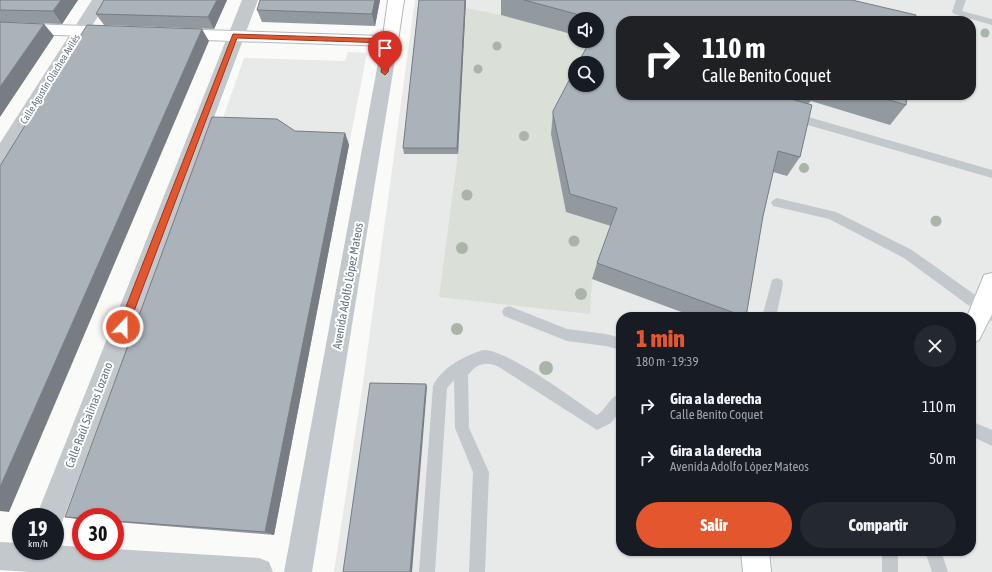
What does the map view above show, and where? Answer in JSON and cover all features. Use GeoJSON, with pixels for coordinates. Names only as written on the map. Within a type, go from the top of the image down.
{"type":"FeatureCollection","features":[{"type":"Feature","properties":{"kind":"street","name":"Calle Agustín Olachea Avilés"},"geometry":{"type":"LineString","coordinates":[[0,158],[100,0]]}},
{"type":"Feature","properties":{"kind":"street","name":"Calle Raúl Salinas Lozano"},"geometry":{"type":"LineString","coordinates":[[53,508],[250,0]]}},
{"type":"Feature","properties":{"kind":"street","name":"Avenida Adolfo López Mateos"},"geometry":{"type":"LineString","coordinates":[[298,572],[396,0]]}},
{"type":"Feature","properties":{"kind":"street"},"geometry":{"type":"LineString","coordinates":[[0,28],[126,32]]}},
{"type":"Feature","properties":{"kind":"street"},"geometry":{"type":"LineString","coordinates":[[157,33],[390,41]]}},
{"type":"Feature","properties":{"kind":"street"},"geometry":{"type":"LineString","coordinates":[[976,327],[988,312],[992,282]]}},
{"type":"Feature","properties":{"kind":"street"},"geometry":{"type":"LineString","coordinates":[[0,556],[12,557]]}},
{"type":"Feature","properties":{"kind":"street"},"geometry":{"type":"LineString","coordinates":[[755,556],[757,572]]}},
{"type":"Feature","properties":{"kind":"street"},"geometry":{"type":"LineString","coordinates":[[33,560],[259,572]]}},
{"type":"Feature","properties":{"kind":"lane"},"geometry":{"type":"LineString","coordinates":[[961,0],[957,12],[971,16]]}},
{"type":"Feature","properties":{"kind":"lane"},"geometry":{"type":"LineString","coordinates":[[976,17],[992,22]]}},
{"type":"Feature","properties":{"kind":"lane"},"geometry":{"type":"LineString","coordinates":[[777,112],[992,174]]}},
{"type":"Feature","properties":{"kind":"lane"},"geometry":{"type":"LineString","coordinates":[[777,203],[832,215],[897,248],[908,254],[988,312]]}},
{"type":"Feature","properties":{"kind":"lane"},"geometry":{"type":"LineString","coordinates":[[770,312],[777,284]]}},
{"type":"Feature","properties":{"kind":"lane"},"geometry":{"type":"LineString","coordinates":[[509,312],[567,335],[616,343]]}},
{"type":"Feature","properties":{"kind":"lane"},"geometry":{"type":"LineString","coordinates":[[427,572],[440,386],[446,377],[454,370],[471,361],[492,357],[504,362],[597,423],[606,418],[616,405]]}},
{"type":"Feature","properties":{"kind":"lane"},"geometry":{"type":"LineString","coordinates":[[471,361],[461,373],[462,428],[480,472],[478,572]]}},
{"type":"Feature","properties":{"kind":"lane"},"geometry":{"type":"LineString","coordinates":[[976,430],[992,438]]}},
{"type":"Feature","properties":{"kind":"lane"},"geometry":{"type":"LineString","coordinates":[[935,556],[940,571]]}},
{"type":"Feature","properties":{"kind":"shaded area"},"geometry":{"type":"Polygon","coordinates":[[[415,0],[992,0],[992,572],[334,572],[363,383],[415,0]]]}},
{"type":"Feature","properties":{"kind":"shaded area"},"geometry":{"type":"Polygon","coordinates":[[[466,8],[501,15],[568,33],[568,48],[593,48],[589,56],[568,56],[568,92],[571,92],[552,127],[612,226],[592,279],[590,314],[439,297],[458,154],[466,8]]]}},
{"type":"Feature","properties":{"kind":"shaded area"},"geometry":{"type":"Polygon","coordinates":[[[348,52],[367,53],[349,145],[281,142],[219,129],[244,58],[345,61],[348,52]]]}},
{"type":"Feature","properties":{"kind":"building"},"geometry":{"type":"Polygon","coordinates":[[[0,0],[61,0],[53,11],[0,10],[0,0]]]}},
{"type":"Feature","properties":{"kind":"building"},"geometry":{"type":"Polygon","coordinates":[[[104,0],[217,0],[208,17],[96,14],[104,0]]]}},
{"type":"Feature","properties":{"kind":"building"},"geometry":{"type":"Polygon","coordinates":[[[260,0],[375,0],[372,14],[257,10],[260,0]]]}},
{"type":"Feature","properties":{"kind":"building"},"geometry":{"type":"Polygon","coordinates":[[[419,0],[465,0],[457,148],[403,148],[419,0]]]}},
{"type":"Feature","properties":{"kind":"building"},"geometry":{"type":"Polygon","coordinates":[[[524,0],[852,0],[916,15],[616,16],[616,100],[794,100],[812,105],[800,157],[778,151],[763,216],[747,312],[732,312],[597,263],[617,208],[570,194],[553,114],[553,111],[568,82],[568,92],[604,92],[604,56],[582,56],[586,48],[604,48],[604,12],[569,12],[524,0]]]}},
{"type":"Feature","properties":{"kind":"building"},"geometry":{"type":"Polygon","coordinates":[[[0,22],[44,24],[0,87],[0,22]]]}},
{"type":"Feature","properties":{"kind":"building"},"geometry":{"type":"Polygon","coordinates":[[[87,25],[202,29],[0,487],[0,166],[87,25]]]}},
{"type":"Feature","properties":{"kind":"building"},"geometry":{"type":"Polygon","coordinates":[[[890,100],[906,100],[906,105],[890,100]]]}},
{"type":"Feature","properties":{"kind":"building"},"geometry":{"type":"Polygon","coordinates":[[[212,117],[277,119],[295,131],[345,133],[265,532],[124,522],[124,508],[72,508],[72,517],[65,517],[212,117]]]}},
{"type":"Feature","properties":{"kind":"building"},"geometry":{"type":"Polygon","coordinates":[[[370,383],[426,384],[410,572],[343,572],[370,383]]]}},
{"type":"Feature","properties":{"kind":"route"},"geometry":{"type":"LineString","coordinates":[[123,327],[235,36],[390,41],[385,72]]}}]}
